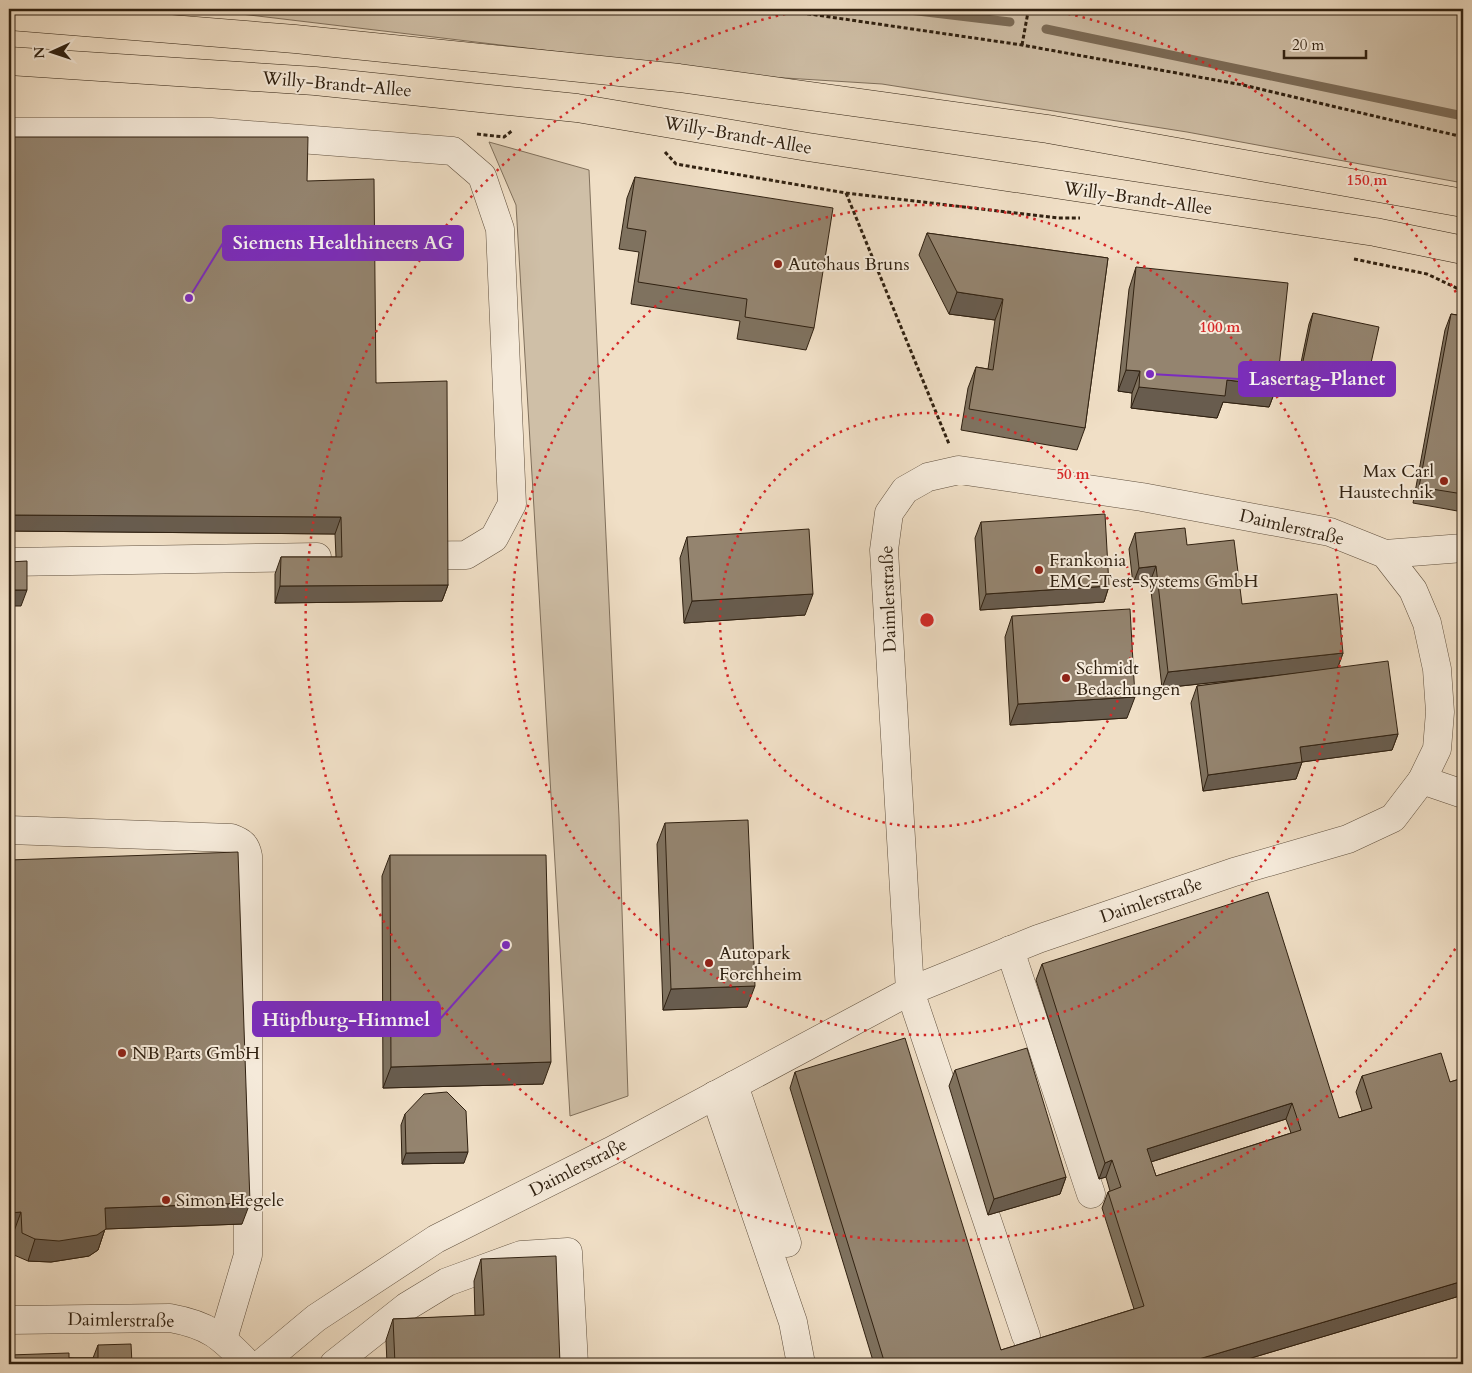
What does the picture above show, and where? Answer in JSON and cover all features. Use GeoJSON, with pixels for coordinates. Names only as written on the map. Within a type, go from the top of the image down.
{"type":"FeatureCollection","features":[{"type":"Feature","properties":{"kind":"main road"},"geometry":{"type":"LineString","coordinates":[[9,16],[295,39],[679,78],[1048,129],[1463,203]]}},
{"type":"Feature","properties":{"kind":"main road","name":"Willy-Brandt-Allee"},"geometry":{"type":"LineString","coordinates":[[9,61],[315,81],[577,108],[838,152],[1375,232],[1463,250]]}},
{"type":"Feature","properties":{"kind":"street"},"geometry":{"type":"LineString","coordinates":[[9,132],[212,132],[453,151],[482,176],[500,229],[512,504],[494,538],[466,555],[386,556]]}},
{"type":"Feature","properties":{"kind":"street","name":"Daimlerstraße"},"geometry":{"type":"LineString","coordinates":[[261,1364],[316,1318],[436,1239],[611,1151],[910,991],[1010,950],[1234,872],[1348,839],[1393,818],[1422,780],[1437,749],[1440,712],[1437,669],[1427,623],[1413,590],[1385,554],[1330,532],[1274,520],[1142,497],[959,470],[928,477],[905,490],[889,513],[884,550],[910,991]]}},
{"type":"Feature","properties":{"kind":"street"},"geometry":{"type":"LineString","coordinates":[[1385,554],[1463,548]]}},
{"type":"Feature","properties":{"kind":"street"},"geometry":{"type":"LineString","coordinates":[[9,562],[346,557]]}},
{"type":"Feature","properties":{"kind":"street"},"geometry":{"type":"LineString","coordinates":[[1422,780],[1463,794]]}},
{"type":"Feature","properties":{"kind":"street"},"geometry":{"type":"LineString","coordinates":[[9,830],[231,838],[242,842],[246,849],[248,856],[248,1255],[224,1339]]}},
{"type":"Feature","properties":{"kind":"street"},"geometry":{"type":"LineString","coordinates":[[1010,950],[1091,1194]]}},
{"type":"Feature","properties":{"kind":"street"},"geometry":{"type":"LineString","coordinates":[[910,991],[1026,1336]]}},
{"type":"Feature","properties":{"kind":"street"},"geometry":{"type":"LineString","coordinates":[[724,1090],[788,1243]]}},
{"type":"Feature","properties":{"kind":"street"},"geometry":{"type":"LineString","coordinates":[[724,1090],[793,1322],[801,1364]]}},
{"type":"Feature","properties":{"kind":"street"},"geometry":{"type":"LineString","coordinates":[[334,1364],[406,1307],[447,1282],[521,1255],[568,1252],[574,1364]]}},
{"type":"Feature","properties":{"kind":"street"},"geometry":{"type":"LineString","coordinates":[[384,1273],[406,1307]]}},
{"type":"Feature","properties":{"kind":"street","name":"Daimlerstraße"},"geometry":{"type":"LineString","coordinates":[[9,1320],[170,1318],[195,1322],[224,1339],[248,1364]]}},
{"type":"Feature","properties":{"kind":"path"},"geometry":{"type":"LineString","coordinates":[[775,9],[1022,45],[1243,85],[1463,137]]}},
{"type":"Feature","properties":{"kind":"path"},"geometry":{"type":"LineString","coordinates":[[1022,45],[1028,12]]}},
{"type":"Feature","properties":{"kind":"path"},"geometry":{"type":"LineString","coordinates":[[474,134],[504,137],[520,125]]}},
{"type":"Feature","properties":{"kind":"path"},"geometry":{"type":"LineString","coordinates":[[663,150],[676,164],[846,193],[1058,218],[1088,217]]}},
{"type":"Feature","properties":{"kind":"path"},"geometry":{"type":"LineString","coordinates":[[846,193],[959,470]]}},
{"type":"Feature","properties":{"kind":"path"},"geometry":{"type":"LineString","coordinates":[[1350,259],[1427,274],[1463,291]]}},
{"type":"Feature","properties":{"kind":"shaded area"},"geometry":{"type":"Polygon","coordinates":[[[199,9],[1463,9],[1463,183],[1187,132],[882,84],[769,77],[199,9]]]}},
{"type":"Feature","properties":{"kind":"shaded area"},"geometry":{"type":"Polygon","coordinates":[[[489,142],[589,170],[619,817],[628,1096],[570,1116],[516,205],[489,142]]]}},
{"type":"Feature","properties":{"kind":"building"},"geometry":{"type":"Polygon","coordinates":[[[9,137],[308,137],[307,181],[374,179],[376,383],[447,381],[448,585],[280,586],[281,557],[342,557],[341,517],[9,515],[9,137]]]}},
{"type":"Feature","properties":{"kind":"building"},"geometry":{"type":"Polygon","coordinates":[[[635,177],[833,208],[814,328],[745,317],[747,299],[638,282],[646,231],[627,228],[635,177]]]}},
{"type":"Feature","properties":{"kind":"building"},"geometry":{"type":"Polygon","coordinates":[[[927,233],[1108,258],[1085,428],[969,409],[976,367],[993,370],[1003,299],[957,292],[927,233]]]}},
{"type":"Feature","properties":{"kind":"building"},"geometry":{"type":"Polygon","coordinates":[[[1136,267],[1288,283],[1277,386],[1227,380],[1225,396],[1139,387],[1140,371],[1126,370],[1136,267]]]}},
{"type":"Feature","properties":{"kind":"building"},"geometry":{"type":"Polygon","coordinates":[[[1313,313],[1379,327],[1367,381],[1302,366],[1313,313]]]}},
{"type":"Feature","properties":{"kind":"building"},"geometry":{"type":"Polygon","coordinates":[[[1451,314],[1463,316],[1463,494],[1419,487],[1451,314]]]}},
{"type":"Feature","properties":{"kind":"building","name":"Frankonia EMC-Test-Systems GmbH"},"geometry":{"type":"Polygon","coordinates":[[[1105,514],[1109,586],[986,594],[981,522],[1105,514]]]}},
{"type":"Feature","properties":{"kind":"building"},"geometry":{"type":"Polygon","coordinates":[[[1185,528],[1187,545],[1234,540],[1242,604],[1337,594],[1343,653],[1168,672],[1156,566],[1139,568],[1135,533],[1185,528]]]}},
{"type":"Feature","properties":{"kind":"building"},"geometry":{"type":"Polygon","coordinates":[[[809,529],[813,594],[692,601],[687,537],[809,529]]]}},
{"type":"Feature","properties":{"kind":"building"},"geometry":{"type":"Polygon","coordinates":[[[27,561],[27,590],[9,590],[9,562],[27,561]]]}},
{"type":"Feature","properties":{"kind":"building","name":"Schmidt Bedachungen"},"geometry":{"type":"Polygon","coordinates":[[[1130,609],[1135,697],[1018,704],[1012,616],[1130,609]]]}},
{"type":"Feature","properties":{"kind":"building"},"geometry":{"type":"Polygon","coordinates":[[[1388,661],[1398,734],[1300,747],[1302,762],[1208,775],[1197,686],[1388,661]]]}},
{"type":"Feature","properties":{"kind":"building"},"geometry":{"type":"Polygon","coordinates":[[[748,820],[755,986],[671,989],[665,823],[748,820]]]}},
{"type":"Feature","properties":{"kind":"building","name":"NB Parts GmbH"},"geometry":{"type":"Polygon","coordinates":[[[238,852],[250,1203],[105,1208],[106,1229],[97,1235],[59,1241],[35,1239],[22,1233],[21,1212],[9,1213],[9,860],[238,852]]]}},
{"type":"Feature","properties":{"kind":"building"},"geometry":{"type":"Polygon","coordinates":[[[390,855],[546,855],[551,1062],[391,1067],[390,855]]]}},
{"type":"Feature","properties":{"kind":"building"},"geometry":{"type":"Polygon","coordinates":[[[1268,892],[1339,1118],[1372,1108],[1362,1076],[1441,1053],[1450,1082],[1463,1078],[1463,1281],[1182,1364],[885,1364],[795,1072],[905,1038],[1001,1350],[1144,1306],[1108,1192],[1121,1187],[1112,1160],[1105,1163],[1042,964],[1268,892]],[[1292,1103],[1147,1149],[1156,1176],[1301,1130],[1292,1103]]]}},
{"type":"Feature","properties":{"kind":"building"},"geometry":{"type":"Polygon","coordinates":[[[1027,1048],[1066,1177],[994,1199],[955,1070],[1027,1048]]]}},
{"type":"Feature","properties":{"kind":"building"},"geometry":{"type":"Polygon","coordinates":[[[447,1092],[466,1111],[468,1152],[406,1153],[405,1114],[424,1094],[447,1092]]]}},
{"type":"Feature","properties":{"kind":"building"},"geometry":{"type":"Polygon","coordinates":[[[556,1256],[560,1364],[395,1364],[393,1319],[484,1315],[481,1259],[556,1256]]]}},
{"type":"Feature","properties":{"kind":"building"},"geometry":{"type":"Polygon","coordinates":[[[131,1344],[132,1364],[69,1364],[69,1358],[98,1358],[98,1345],[131,1344]]]}},
{"type":"Feature","properties":{"kind":"building"},"geometry":{"type":"Polygon","coordinates":[[[69,1353],[69,1364],[9,1364],[9,1355],[69,1353]]]}},
{"type":"Feature","properties":{"kind":"waterway"},"geometry":{"type":"LineString","coordinates":[[901,9],[1010,22]]}},
{"type":"Feature","properties":{"kind":"waterway"},"geometry":{"type":"LineString","coordinates":[[1046,29],[1463,116]]}},
{"type":"Feature","properties":{"kind":"place","name":"Autohaus Bruns"},"geometry":{"type":"Point","coordinates":[778,264]}},
{"type":"Feature","properties":{"kind":"place","name":"Siemens Healthineers AG"},"geometry":{"type":"Point","coordinates":[189,298]}},
{"type":"Feature","properties":{"kind":"place","name":"Lasertag-Planet"},"geometry":{"type":"Point","coordinates":[1150,374]}},
{"type":"Feature","properties":{"kind":"place","name":"Max Carl Haustechnik"},"geometry":{"type":"Point","coordinates":[1444,481]}},
{"type":"Feature","properties":{"kind":"place","name":"Frankonia EMC-Test-Systems GmbH"},"geometry":{"type":"Point","coordinates":[1039,570]}},
{"type":"Feature","properties":{"kind":"place","name":"Schmidt Bedachungen"},"geometry":{"type":"Point","coordinates":[1066,678]}},
{"type":"Feature","properties":{"kind":"place","name":"Hüpfburg-Himmel"},"geometry":{"type":"Point","coordinates":[506,945]}},
{"type":"Feature","properties":{"kind":"place","name":"Autopark Forchheim"},"geometry":{"type":"Point","coordinates":[709,963]}},
{"type":"Feature","properties":{"kind":"place","name":"NB Parts GmbH"},"geometry":{"type":"Point","coordinates":[122,1053]}},
{"type":"Feature","properties":{"kind":"place","name":"Simon Hegele"},"geometry":{"type":"Point","coordinates":[166,1200]}}]}
